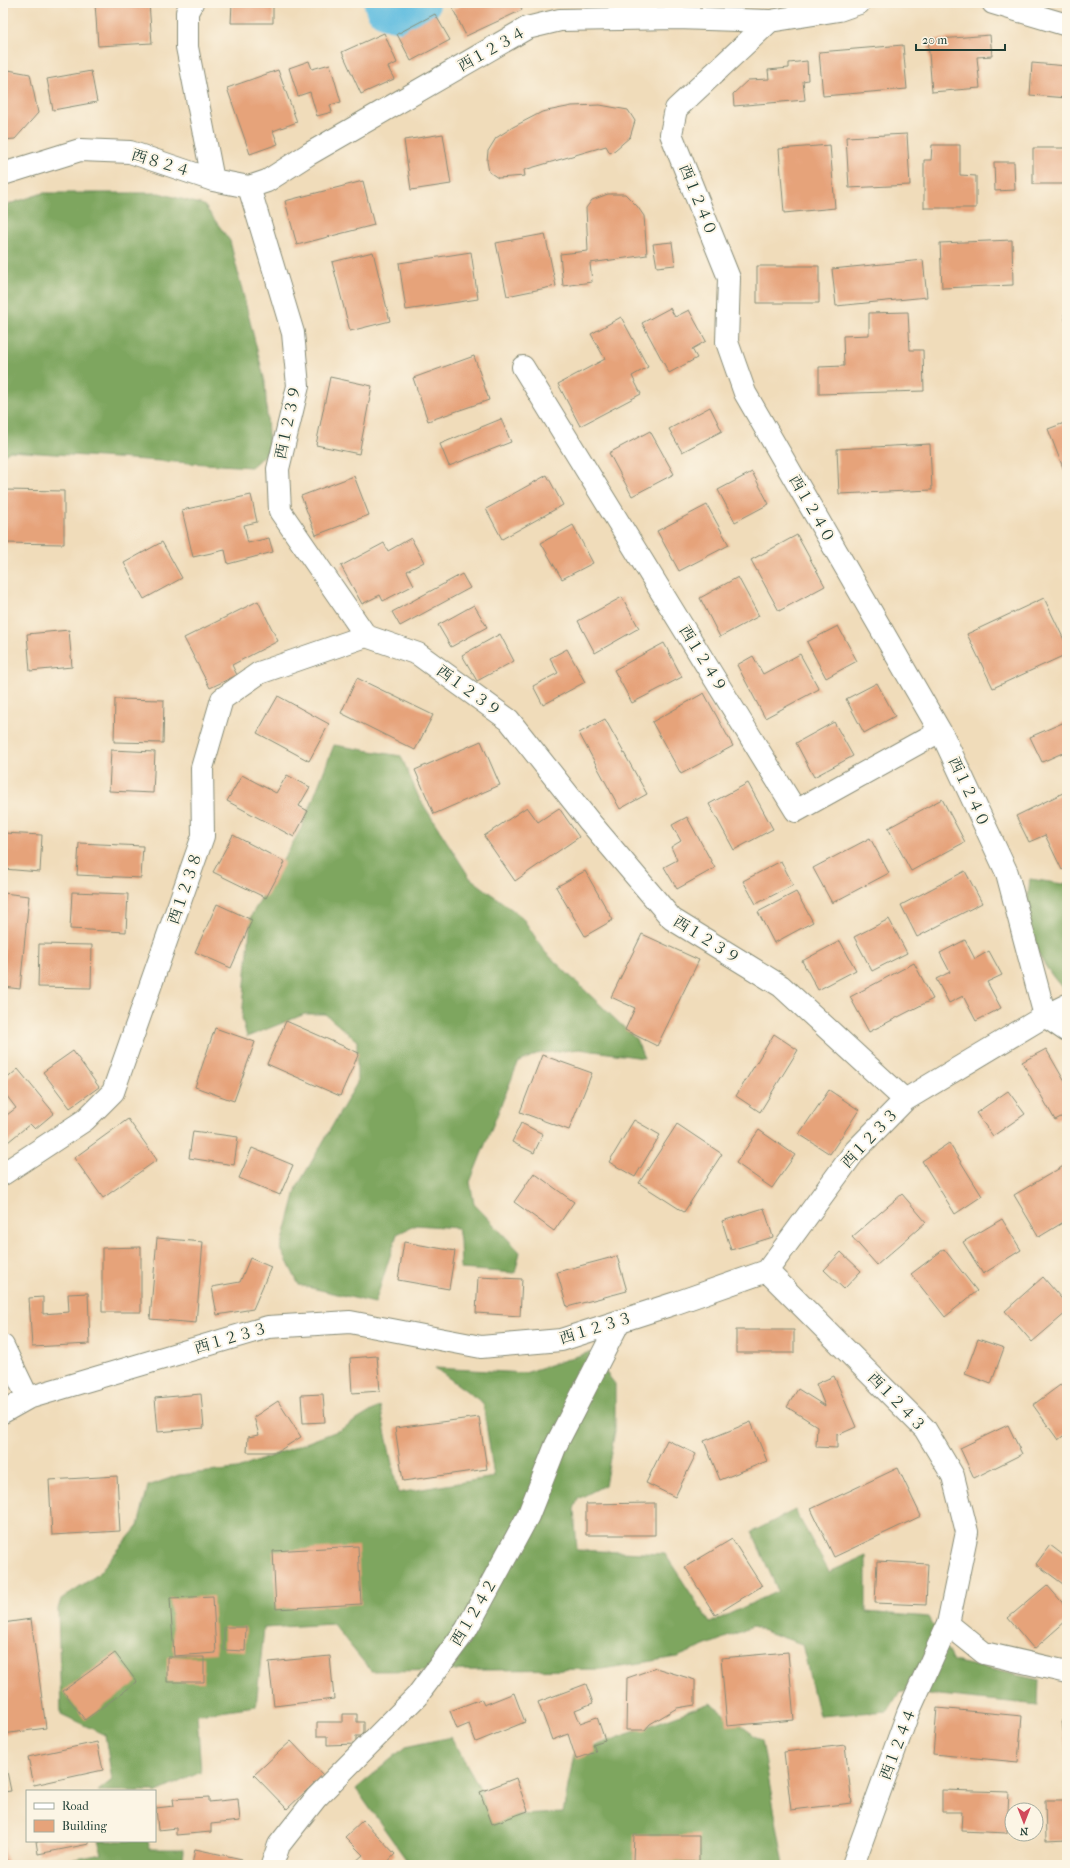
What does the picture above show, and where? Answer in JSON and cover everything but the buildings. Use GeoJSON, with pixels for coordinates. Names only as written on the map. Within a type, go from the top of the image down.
{"type":"FeatureCollection","features":[{"type":"Feature","properties":{"kind":"street"},"geometry":{"type":"LineString","coordinates":[[192,3],[187,12],[187,47],[213,180]]}},
{"type":"Feature","properties":{"kind":"street","name":"西１２３４"},"geometry":{"type":"LineString","coordinates":[[249,186],[267,181],[309,154],[527,28],[560,20],[678,18],[770,20],[839,10],[859,3]]}},
{"type":"Feature","properties":{"kind":"street"},"geometry":{"type":"LineString","coordinates":[[993,3],[1067,25]]}},
{"type":"Feature","properties":{"kind":"street","name":"西１２４０"},"geometry":{"type":"LineString","coordinates":[[770,20],[676,109],[671,134],[729,278],[727,342],[745,393],[940,731],[1007,873],[1045,1016]]}},
{"type":"Feature","properties":{"kind":"street","name":"西８２４"},"geometry":{"type":"LineString","coordinates":[[3,174],[80,150],[130,152],[213,180],[249,186]]}},
{"type":"Feature","properties":{"kind":"street","name":"西１２３９"},"geometry":{"type":"LineString","coordinates":[[249,186],[293,333],[298,386],[278,469],[280,510],[366,636],[418,654],[509,720],[589,821],[672,919],[781,986],[905,1100]]}},
{"type":"Feature","properties":{"kind":"street","name":"西１２４９"},"geometry":{"type":"LineString","coordinates":[[522,367],[796,811],[940,731]]}},
{"type":"Feature","properties":{"kind":"street","name":"西１２３８"},"geometry":{"type":"LineString","coordinates":[[3,1174],[85,1120],[113,1092],[203,836],[202,768],[222,699],[259,673],[366,636]]}},
{"type":"Feature","properties":{"kind":"street","name":"西１２３３"},"geometry":{"type":"LineString","coordinates":[[3,1412],[28,1398],[268,1326],[350,1322],[481,1347],[561,1340],[619,1322],[767,1271],[854,1151],[905,1100],[1045,1016],[1067,1005]]}},
{"type":"Feature","properties":{"kind":"street"},"geometry":{"type":"LineString","coordinates":[[1045,1016],[1067,1031]]}},
{"type":"Feature","properties":{"kind":"street","name":"西１２４３"},"geometry":{"type":"LineString","coordinates":[[767,1271],[925,1429],[953,1476],[966,1532],[948,1624]]}},
{"type":"Feature","properties":{"kind":"street","name":"西１２４２"},"geometry":{"type":"LineString","coordinates":[[272,1865],[279,1845],[316,1798],[417,1696],[466,1630],[528,1516],[556,1445],[619,1322]]}},
{"type":"Feature","properties":{"kind":"street"},"geometry":{"type":"LineString","coordinates":[[3,1346],[28,1398]]}},
{"type":"Feature","properties":{"kind":"street"},"geometry":{"type":"LineString","coordinates":[[948,1624],[984,1653],[1067,1672]]}},
{"type":"Feature","properties":{"kind":"street","name":"西１２４４"},"geometry":{"type":"LineString","coordinates":[[853,1865],[908,1714],[948,1624]]}},
{"type":"Feature","properties":{"kind":"green space"},"geometry":{"type":"Polygon","coordinates":[[[43,193],[159,193],[204,205],[230,241],[265,382],[269,451],[251,467],[10,451],[3,456],[3,206],[43,193]]]}},
{"type":"Feature","properties":{"kind":"green space"},"geometry":{"type":"Polygon","coordinates":[[[334,745],[401,756],[419,798],[470,878],[522,917],[545,952],[636,1039],[644,1058],[579,1049],[536,1054],[518,1063],[470,1182],[474,1204],[520,1252],[515,1273],[461,1269],[458,1228],[416,1225],[397,1234],[375,1303],[299,1285],[281,1249],[297,1187],[357,1083],[357,1041],[325,1014],[305,1014],[247,1037],[242,1018],[251,916],[303,825],[334,745]]]}},
{"type":"Feature","properties":{"kind":"green space"},"geometry":{"type":"Polygon","coordinates":[[[1030,879],[1063,884],[1067,882],[1067,993],[1045,965],[1030,933],[1027,909],[1030,879]]]}},
{"type":"Feature","properties":{"kind":"green space"},"geometry":{"type":"Polygon","coordinates":[[[590,1352],[615,1384],[615,1431],[605,1485],[578,1499],[574,1509],[577,1550],[665,1554],[710,1623],[778,1591],[752,1532],[795,1510],[829,1572],[866,1556],[866,1612],[929,1617],[953,1661],[1039,1680],[1038,1705],[900,1691],[888,1711],[819,1716],[802,1644],[752,1627],[677,1657],[602,1669],[371,1671],[333,1624],[264,1628],[256,1706],[197,1714],[201,1772],[156,1793],[156,1790],[99,1790],[112,1780],[105,1735],[61,1714],[58,1609],[61,1599],[97,1575],[138,1526],[148,1486],[179,1475],[237,1469],[340,1430],[380,1406],[398,1493],[494,1477],[483,1403],[435,1368],[525,1373],[590,1352]]]}},
{"type":"Feature","properties":{"kind":"green space"},"geometry":{"type":"Polygon","coordinates":[[[710,1703],[762,1741],[784,1865],[410,1865],[356,1789],[405,1747],[451,1737],[496,1816],[563,1813],[574,1754],[710,1703]]]}},
{"type":"Feature","properties":{"kind":"green space"},"geometry":{"type":"Polygon","coordinates":[[[98,1842],[148,1842],[150,1849],[183,1849],[182,1865],[45,1865],[102,1854],[98,1842]]]}},
{"type":"Feature","properties":{"kind":"waterway"},"geometry":{"type":"LineString","coordinates":[[391,3],[408,6],[413,3]]}}]}
